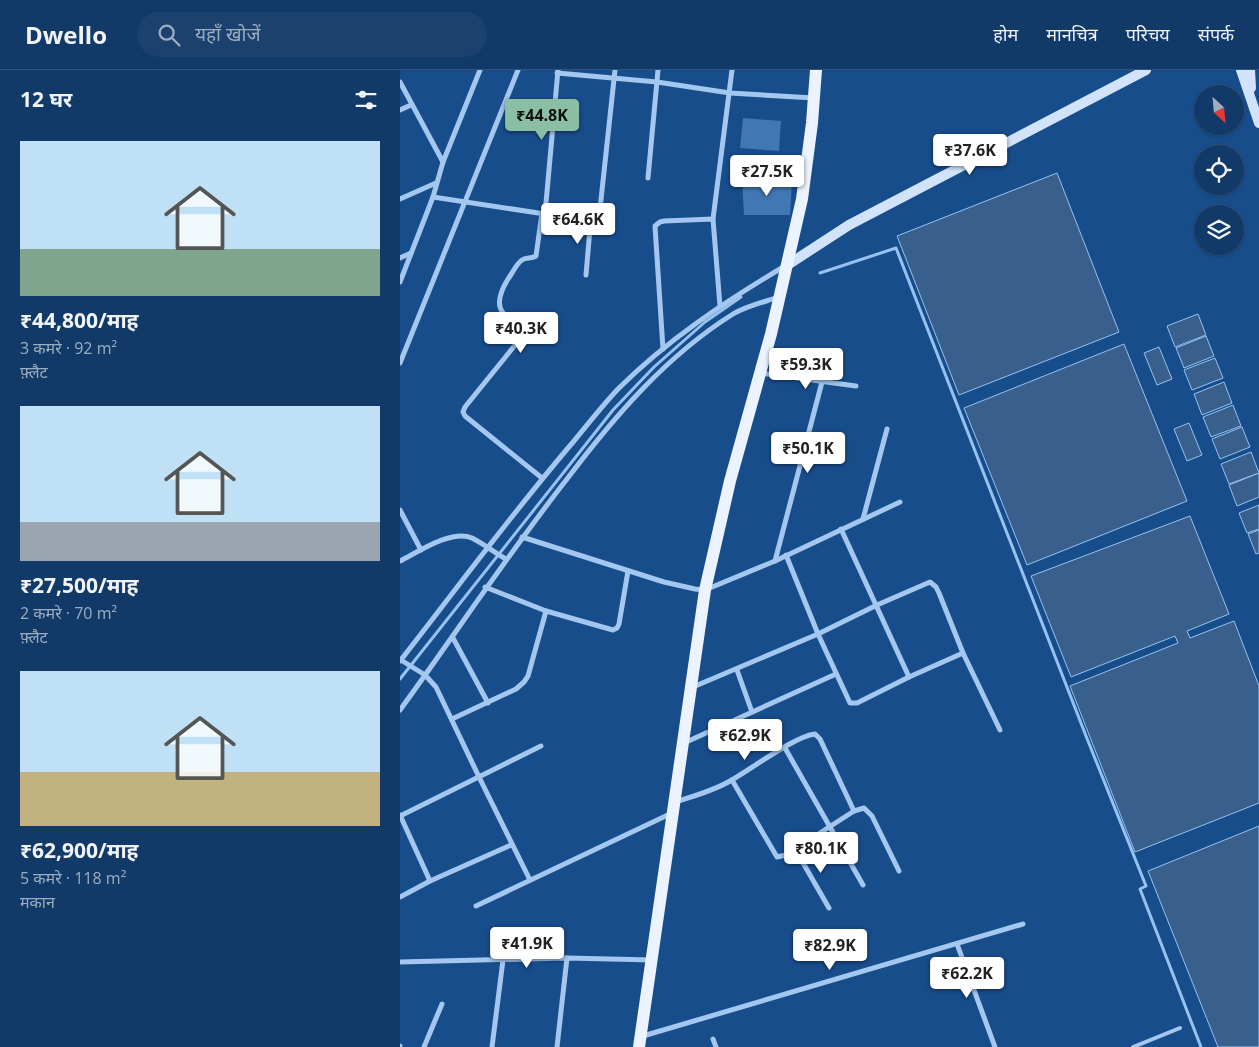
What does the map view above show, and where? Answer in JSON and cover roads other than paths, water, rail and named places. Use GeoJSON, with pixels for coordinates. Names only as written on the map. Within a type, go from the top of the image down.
{"type":"FeatureCollection","features":[{"type":"Feature","properties":{"kind":"main road"},"geometry":{"type":"LineString","coordinates":[[640,1042],[705,590],[730,480],[760,373],[802,200],[816,70]]}},
{"type":"Feature","properties":{"kind":"street"},"geometry":{"type":"LineString","coordinates":[[400,282],[433,197],[443,162],[480,70]]}},
{"type":"Feature","properties":{"kind":"street"},"geometry":{"type":"LineString","coordinates":[[400,363],[518,70]]}},
{"type":"Feature","properties":{"kind":"street"},"geometry":{"type":"LineString","coordinates":[[433,197],[544,214],[596,217],[600,212],[615,70]]}},
{"type":"Feature","properties":{"kind":"street"},"geometry":{"type":"LineString","coordinates":[[648,178],[658,70]]}},
{"type":"Feature","properties":{"kind":"street"},"geometry":{"type":"LineString","coordinates":[[720,306],[713,219],[732,70]]}},
{"type":"Feature","properties":{"kind":"street"},"geometry":{"type":"LineString","coordinates":[[530,880],[436,687],[425,675],[402,661],[542,478],[618,390],[663,349],[738,293],[786,266],[849,225],[1146,70]]}},
{"type":"Feature","properties":{"kind":"street"},"geometry":{"type":"LineString","coordinates":[[1241,70],[1259,123]]}},
{"type":"Feature","properties":{"kind":"street"},"geometry":{"type":"LineString","coordinates":[[1250,70],[1252,101]]}},
{"type":"Feature","properties":{"kind":"street"},"geometry":{"type":"LineString","coordinates":[[542,478],[465,416],[463,412],[465,407],[520,339],[520,332],[501,310],[499,302],[504,285],[520,261],[536,256],[544,214],[558,72],[657,82],[730,93],[814,98]]}},
{"type":"Feature","properties":{"kind":"street"},"geometry":{"type":"LineString","coordinates":[[400,82],[443,162]]}},
{"type":"Feature","properties":{"kind":"street"},"geometry":{"type":"LineString","coordinates":[[400,110],[411,105]]}},
{"type":"Feature","properties":{"kind":"street"},"geometry":{"type":"LineString","coordinates":[[400,199],[436,183]]}},
{"type":"Feature","properties":{"kind":"street"},"geometry":{"type":"LineString","coordinates":[[586,275],[591,217]]}},
{"type":"Feature","properties":{"kind":"street"},"geometry":{"type":"LineString","coordinates":[[663,349],[655,226],[660,222],[713,219]]}},
{"type":"Feature","properties":{"kind":"street"},"geometry":{"type":"LineString","coordinates":[[400,258],[411,253]]}},
{"type":"Feature","properties":{"kind":"street"},"geometry":{"type":"LineString","coordinates":[[400,710],[453,638],[485,587],[522,537],[591,447],[625,407],[692,343],[734,313],[779,296]]}},
{"type":"Feature","properties":{"kind":"street"},"geometry":{"type":"LineString","coordinates":[[760,373],[856,386]]}},
{"type":"Feature","properties":{"kind":"street"},"geometry":{"type":"LineString","coordinates":[[775,561],[822,382]]}},
{"type":"Feature","properties":{"kind":"street"},"geometry":{"type":"LineString","coordinates":[[863,519],[888,429]]}},
{"type":"Feature","properties":{"kind":"street"},"geometry":{"type":"LineString","coordinates":[[522,537],[682,587],[705,590],[775,561],[900,502]]}},
{"type":"Feature","properties":{"kind":"street"},"geometry":{"type":"LineString","coordinates":[[400,510],[421,550]]}},
{"type":"Feature","properties":{"kind":"street"},"geometry":{"type":"LineString","coordinates":[[842,529],[909,677]]}},
{"type":"Feature","properties":{"kind":"street"},"geometry":{"type":"LineString","coordinates":[[400,561],[442,540],[464,536],[471,538],[506,559]]}},
{"type":"Feature","properties":{"kind":"street"},"geometry":{"type":"LineString","coordinates":[[786,555],[818,634],[850,703],[854,704],[963,653]]}},
{"type":"Feature","properties":{"kind":"street"},"geometry":{"type":"LineString","coordinates":[[485,587],[546,611],[615,629],[619,624],[628,571]]}},
{"type":"Feature","properties":{"kind":"street"},"geometry":{"type":"LineString","coordinates":[[691,688],[737,670],[928,582],[932,582],[939,593],[963,653],[1000,730]]}},
{"type":"Feature","properties":{"kind":"street"},"geometry":{"type":"LineString","coordinates":[[452,719],[516,689],[527,679],[546,611]]}},
{"type":"Feature","properties":{"kind":"street"},"geometry":{"type":"LineString","coordinates":[[453,638],[488,703]]}},
{"type":"Feature","properties":{"kind":"street"},"geometry":{"type":"LineString","coordinates":[[737,670],[752,712]]}},
{"type":"Feature","properties":{"kind":"street"},"geometry":{"type":"LineString","coordinates":[[683,743],[836,674]]}},
{"type":"Feature","properties":{"kind":"street"},"geometry":{"type":"LineString","coordinates":[[476,906],[732,780],[809,735],[815,734],[818,736],[854,811]]}},
{"type":"Feature","properties":{"kind":"street"},"geometry":{"type":"LineString","coordinates":[[430,881],[400,815],[541,746]]}},
{"type":"Feature","properties":{"kind":"street"},"geometry":{"type":"LineString","coordinates":[[785,748],[862,886]]}},
{"type":"Feature","properties":{"kind":"street"},"geometry":{"type":"LineString","coordinates":[[732,780],[775,856],[782,857],[854,811],[864,808],[876,823],[898,871]]}},
{"type":"Feature","properties":{"kind":"street"},"geometry":{"type":"LineString","coordinates":[[400,897],[430,881],[512,845]]}},
{"type":"Feature","properties":{"kind":"street"},"geometry":{"type":"LineString","coordinates":[[795,849],[829,908]]}},
{"type":"Feature","properties":{"kind":"street"},"geometry":{"type":"LineString","coordinates":[[640,1042],[1023,924]]}},
{"type":"Feature","properties":{"kind":"street"},"geometry":{"type":"LineString","coordinates":[[957,944],[995,1047]]}},
{"type":"Feature","properties":{"kind":"street"},"geometry":{"type":"LineString","coordinates":[[557,1047],[567,958]]}},
{"type":"Feature","properties":{"kind":"street"},"geometry":{"type":"LineString","coordinates":[[400,962],[567,958],[652,960]]}},
{"type":"Feature","properties":{"kind":"street"},"geometry":{"type":"LineString","coordinates":[[492,1047],[503,960]]}},
{"type":"Feature","properties":{"kind":"street"},"geometry":{"type":"LineString","coordinates":[[424,1047],[442,1004]]}},
{"type":"Feature","properties":{"kind":"street"},"geometry":{"type":"LineString","coordinates":[[714,1039],[716,1047]]}},
{"type":"Feature","properties":{"kind":"lane"},"geometry":{"type":"LineString","coordinates":[[1133,1047],[1180,1028]]}},
{"type":"Feature","properties":{"kind":"water"},"geometry":{"type":"Polygon","coordinates":[[[1057,173],[1119,332],[959,395],[897,236],[1057,173]]]}},
{"type":"Feature","properties":{"kind":"water"},"geometry":{"type":"Polygon","coordinates":[[[1198,314],[1206,335],[1175,347],[1167,326],[1198,314]]]}},
{"type":"Feature","properties":{"kind":"water"},"geometry":{"type":"Polygon","coordinates":[[[1206,336],[1214,356],[1184,368],[1176,348],[1206,336]]]}},
{"type":"Feature","properties":{"kind":"water"},"geometry":{"type":"Polygon","coordinates":[[[1124,344],[1187,501],[1027,565],[964,408],[1124,344]]]}},
{"type":"Feature","properties":{"kind":"water"},"geometry":{"type":"Polygon","coordinates":[[[1159,347],[1172,379],[1157,385],[1144,353],[1159,347]]]}},
{"type":"Feature","properties":{"kind":"water"},"geometry":{"type":"Polygon","coordinates":[[[1215,358],[1223,378],[1192,390],[1184,370],[1215,358]]]}},
{"type":"Feature","properties":{"kind":"water"},"geometry":{"type":"Polygon","coordinates":[[[1224,382],[1232,403],[1202,415],[1194,394],[1224,382]]]}},
{"type":"Feature","properties":{"kind":"water"},"geometry":{"type":"Polygon","coordinates":[[[1233,405],[1241,426],[1211,437],[1203,417],[1233,405]]]}},
{"type":"Feature","properties":{"kind":"water"},"geometry":{"type":"Polygon","coordinates":[[[1189,423],[1202,455],[1187,461],[1174,429],[1189,423]]]}},
{"type":"Feature","properties":{"kind":"water"},"geometry":{"type":"Polygon","coordinates":[[[1242,427],[1250,447],[1220,459],[1212,439],[1242,427]]]}},
{"type":"Feature","properties":{"kind":"water"},"geometry":{"type":"Polygon","coordinates":[[[1251,452],[1259,473],[1229,484],[1221,464],[1251,452]]]}},
{"type":"Feature","properties":{"kind":"water"},"geometry":{"type":"Polygon","coordinates":[[[1259,473],[1259,497],[1237,506],[1229,485],[1259,473]]]}},
{"type":"Feature","properties":{"kind":"water"},"geometry":{"type":"Polygon","coordinates":[[[1259,505],[1259,529],[1247,533],[1239,513],[1259,505]]]}},
{"type":"Feature","properties":{"kind":"water"},"geometry":{"type":"Polygon","coordinates":[[[1190,516],[1229,614],[1187,631],[1190,638],[1234,621],[1259,686],[1259,803],[1135,852],[1070,686],[1178,643],[1175,636],[1071,677],[1031,576],[1190,516]]]}},
{"type":"Feature","properties":{"kind":"water"},"geometry":{"type":"Polygon","coordinates":[[[1259,530],[1259,553],[1256,554],[1248,534],[1259,530]]]}},
{"type":"Feature","properties":{"kind":"water"},"geometry":{"type":"Polygon","coordinates":[[[1259,826],[1259,1047],[1218,1047],[1148,871],[1259,826]]]}},
{"type":"Feature","properties":{"kind":"waterway"},"geometry":{"type":"LineString","coordinates":[[820,273],[896,248],[1146,886],[1140,889],[1201,1047]]}},
{"type":"Feature","properties":{"kind":"waterway"},"geometry":{"type":"LineString","coordinates":[[400,679],[613,410],[654,367],[705,322],[741,297]]}}]}
